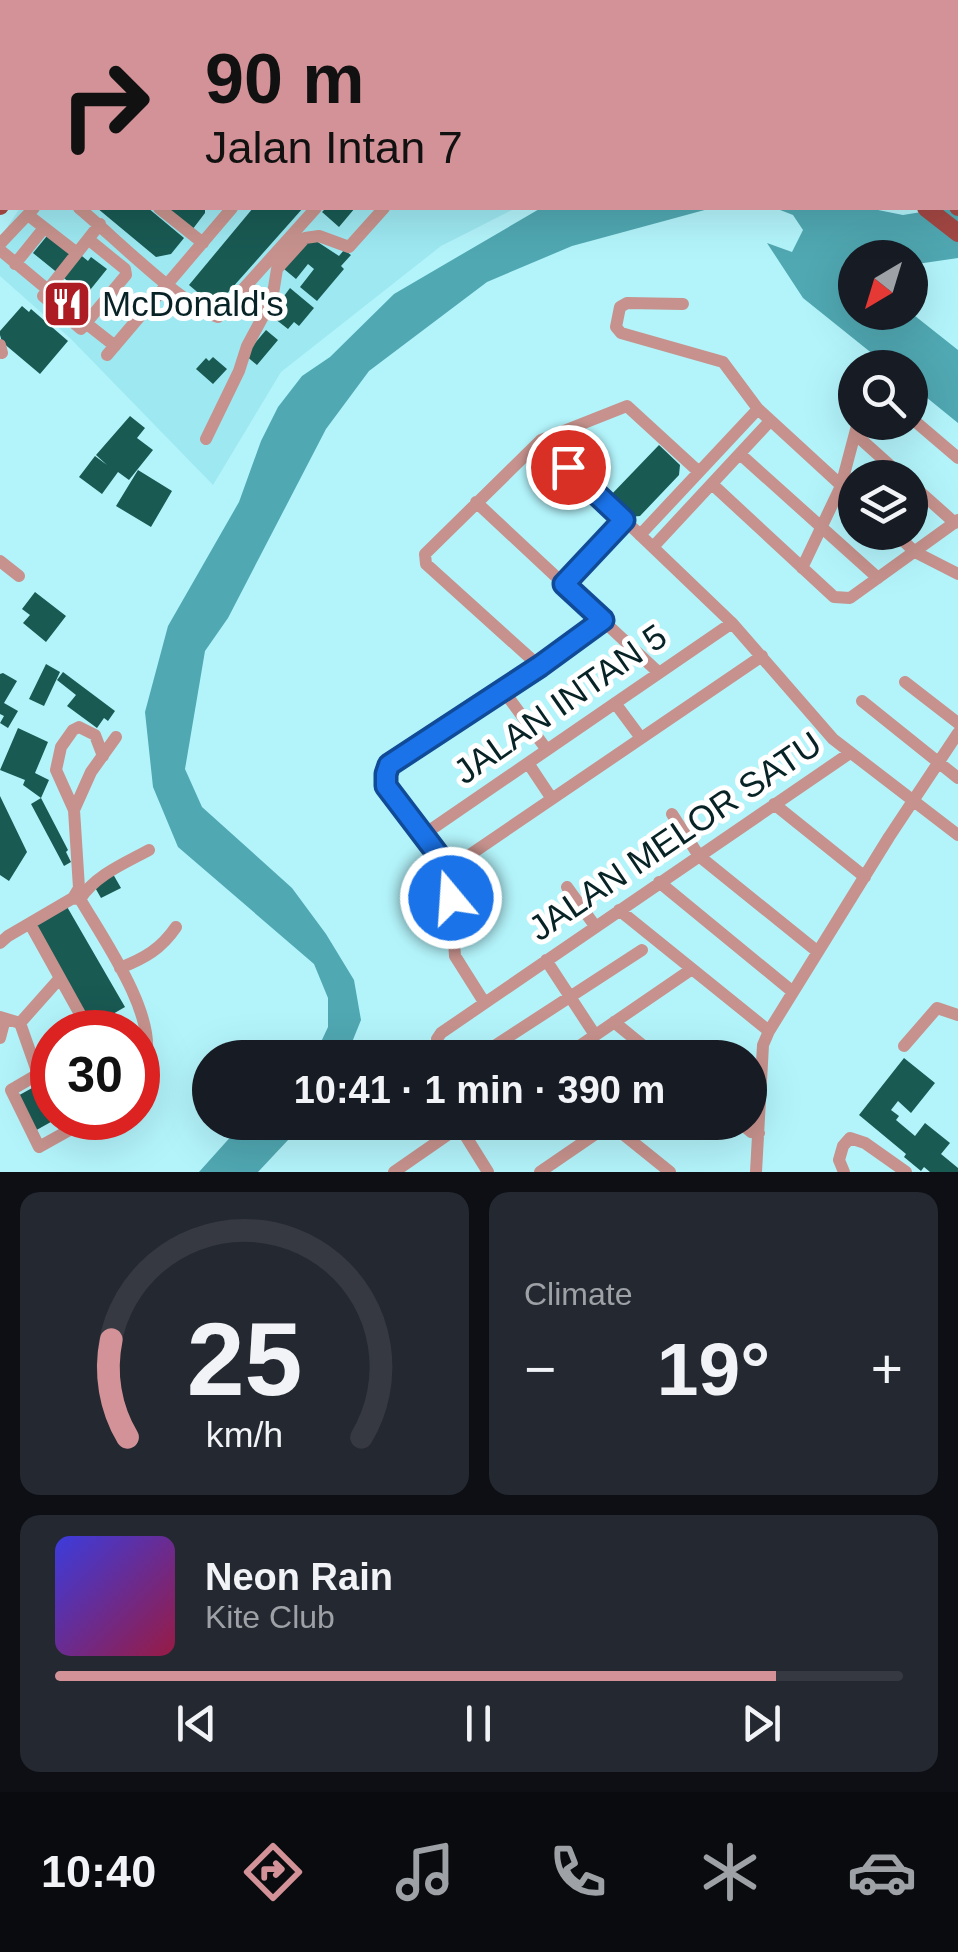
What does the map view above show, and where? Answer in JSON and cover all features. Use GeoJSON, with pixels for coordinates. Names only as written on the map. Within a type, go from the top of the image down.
{"type":"FeatureCollection","features":[{"type":"Feature","properties":{"kind":"main road"},"geometry":{"type":"LineString","coordinates":[[929,210],[958,232]]}},
{"type":"Feature","properties":{"kind":"street"},"geometry":{"type":"LineString","coordinates":[[82,210],[168,284],[208,314],[218,317],[314,210]]}},
{"type":"Feature","properties":{"kind":"street"},"geometry":{"type":"LineString","coordinates":[[162,210],[202,242]]}},
{"type":"Feature","properties":{"kind":"street"},"geometry":{"type":"LineString","coordinates":[[87,324],[111,351],[230,210]]}},
{"type":"Feature","properties":{"kind":"street"},"geometry":{"type":"LineString","coordinates":[[206,439],[272,300],[277,269],[305,238],[319,236],[349,246],[382,210]]}},
{"type":"Feature","properties":{"kind":"street"},"geometry":{"type":"LineString","coordinates":[[48,290],[0,247],[31,211],[44,228],[77,253]]}},
{"type":"Feature","properties":{"kind":"street"},"geometry":{"type":"LineString","coordinates":[[88,239],[126,269],[126,275],[80,329],[44,298],[48,290],[88,239],[100,224]]}},
{"type":"Feature","properties":{"kind":"street"},"geometry":{"type":"LineString","coordinates":[[15,264],[44,228]]}},
{"type":"Feature","properties":{"kind":"street"},"geometry":{"type":"LineString","coordinates":[[683,304],[627,302],[620,307],[616,327],[621,333],[723,362],[758,409],[838,483]]}},
{"type":"Feature","properties":{"kind":"street"},"geometry":{"type":"LineString","coordinates":[[540,666],[426,564],[425,554],[540,440],[627,406],[699,472]]}},
{"type":"Feature","properties":{"kind":"street"},"geometry":{"type":"LineString","coordinates":[[640,535],[758,409]]}},
{"type":"Feature","properties":{"kind":"street"},"geometry":{"type":"LineString","coordinates":[[653,548],[770,421]]}},
{"type":"Feature","properties":{"kind":"street"},"geometry":{"type":"LineString","coordinates":[[928,432],[958,458]]}},
{"type":"Feature","properties":{"kind":"street"},"geometry":{"type":"LineString","coordinates":[[540,440],[732,622],[818,723],[850,753],[958,836]]}},
{"type":"Feature","properties":{"kind":"street"},"geometry":{"type":"LineString","coordinates":[[868,440],[887,460]]}},
{"type":"Feature","properties":{"kind":"street"},"geometry":{"type":"LineString","coordinates":[[740,454],[878,578]]}},
{"type":"Feature","properties":{"kind":"street"},"geometry":{"type":"LineString","coordinates":[[712,484],[834,596],[850,598],[956,521],[928,498]]}},
{"type":"Feature","properties":{"kind":"street"},"geometry":{"type":"LineString","coordinates":[[802,568],[838,493]]}},
{"type":"Feature","properties":{"kind":"street"},"geometry":{"type":"LineString","coordinates":[[476,502],[658,672]]}},
{"type":"Feature","properties":{"kind":"street"},"geometry":{"type":"LineString","coordinates":[[564,584],[624,520]]}},
{"type":"Feature","properties":{"kind":"street"},"geometry":{"type":"LineString","coordinates":[[915,552],[958,574]]}},
{"type":"Feature","properties":{"kind":"street"},"geometry":{"type":"LineString","coordinates":[[0,560],[19,576]]}},
{"type":"Feature","properties":{"kind":"street"},"geometry":{"type":"LineString","coordinates":[[484,1002],[454,956],[449,869],[386,786],[386,774],[389,765],[603,620]]}},
{"type":"Feature","properties":{"kind":"street","name":"JALAN INTAN 5"},"geometry":{"type":"LineString","coordinates":[[423,835],[732,622]]}},
{"type":"Feature","properties":{"kind":"street"},"geometry":{"type":"LineString","coordinates":[[449,869],[762,656]]}},
{"type":"Feature","properties":{"kind":"street"},"geometry":{"type":"LineString","coordinates":[[906,682],[958,723]]}},
{"type":"Feature","properties":{"kind":"street"},"geometry":{"type":"LineString","coordinates":[[504,690],[548,750]]}},
{"type":"Feature","properties":{"kind":"street"},"geometry":{"type":"LineString","coordinates":[[862,701],[958,778]]}},
{"type":"Feature","properties":{"kind":"street"},"geometry":{"type":"LineString","coordinates":[[615,703],[641,738]]}},
{"type":"Feature","properties":{"kind":"street"},"geometry":{"type":"LineString","coordinates":[[102,756],[95,735],[80,727],[73,730],[61,747],[56,770],[74,810],[80,876],[77,899],[120,968],[138,1010]]}},
{"type":"Feature","properties":{"kind":"street"},"geometry":{"type":"LineString","coordinates":[[765,1040],[958,733]]}},
{"type":"Feature","properties":{"kind":"street"},"geometry":{"type":"LineString","coordinates":[[74,810],[90,772],[116,737]]}},
{"type":"Feature","properties":{"kind":"street","name":"JALAN MELOR SATU"},"geometry":{"type":"LineString","coordinates":[[437,1040],[484,1002],[850,753]]}},
{"type":"Feature","properties":{"kind":"street"},"geometry":{"type":"LineString","coordinates":[[528,763],[552,799]]}},
{"type":"Feature","properties":{"kind":"street"},"geometry":{"type":"LineString","coordinates":[[774,804],[865,877]]}},
{"type":"Feature","properties":{"kind":"street"},"geometry":{"type":"LineString","coordinates":[[672,814],[698,856],[818,952]]}},
{"type":"Feature","properties":{"kind":"street"},"geometry":{"type":"LineString","coordinates":[[3,936],[77,899],[109,871],[148,850]]}},
{"type":"Feature","properties":{"kind":"street"},"geometry":{"type":"LineString","coordinates":[[659,882],[793,992]]}},
{"type":"Feature","properties":{"kind":"street"},"geometry":{"type":"LineString","coordinates":[[567,887],[595,926]]}},
{"type":"Feature","properties":{"kind":"street"},"geometry":{"type":"LineString","coordinates":[[619,910],[769,1031]]}},
{"type":"Feature","properties":{"kind":"street"},"geometry":{"type":"LineString","coordinates":[[30,924],[78,1010]]}},
{"type":"Feature","properties":{"kind":"street"},"geometry":{"type":"LineString","coordinates":[[120,968],[143,959],[164,944],[176,926]]}},
{"type":"Feature","properties":{"kind":"street"},"geometry":{"type":"LineString","coordinates":[[503,1040],[642,950]]}},
{"type":"Feature","properties":{"kind":"street"},"geometry":{"type":"LineString","coordinates":[[546,960],[595,1035]]}},
{"type":"Feature","properties":{"kind":"street"},"geometry":{"type":"LineString","coordinates":[[588,1040],[692,969]]}},
{"type":"Feature","properties":{"kind":"street"},"geometry":{"type":"LineString","coordinates":[[20,1023],[60,978]]}},
{"type":"Feature","properties":{"kind":"street"},"geometry":{"type":"LineString","coordinates":[[904,1046],[937,1008],[958,1015]]}},
{"type":"Feature","properties":{"kind":"street"},"geometry":{"type":"LineString","coordinates":[[0,1038],[2,1018],[20,1023]]}},
{"type":"Feature","properties":{"kind":"street"},"geometry":{"type":"LineString","coordinates":[[614,1022],[636,1040]]}},
{"type":"Feature","properties":{"kind":"street"},"geometry":{"type":"LineString","coordinates":[[20,1023],[30,1051]]}},
{"type":"Feature","properties":{"kind":"street"},"geometry":{"type":"LineString","coordinates":[[30,1079],[11,1090],[30,1129]]}},
{"type":"Feature","properties":{"kind":"street"},"geometry":{"type":"LineString","coordinates":[[844,1172],[839,1160],[850,1138],[866,1143],[906,1172]]}},
{"type":"Feature","properties":{"kind":"street"},"geometry":{"type":"LineString","coordinates":[[394,1172],[441,1140]]}},
{"type":"Feature","properties":{"kind":"street"},"geometry":{"type":"LineString","coordinates":[[471,1140],[488,1172]]}},
{"type":"Feature","properties":{"kind":"street"},"geometry":{"type":"LineString","coordinates":[[540,1172],[586,1140]]}},
{"type":"Feature","properties":{"kind":"street"},"geometry":{"type":"LineString","coordinates":[[629,1140],[670,1172]]}},
{"type":"Feature","properties":{"kind":"street"},"geometry":{"type":"LineString","coordinates":[[756,1172],[758,1140]]}},
{"type":"Feature","properties":{"kind":"shaded area"},"geometry":{"type":"Polygon","coordinates":[[[19,210],[512,210],[441,246],[281,372],[213,485],[70,338],[0,276],[0,238],[19,210]]]}},
{"type":"Feature","properties":{"kind":"shaded area"},"geometry":{"type":"Polygon","coordinates":[[[538,210],[705,210],[572,246],[487,282],[369,371],[326,429],[228,618],[205,651],[185,769],[202,807],[292,888],[326,934],[354,980],[361,1020],[353,1040],[322,1040],[328,1027],[328,998],[314,964],[178,847],[153,787],[145,712],[168,626],[239,502],[278,407],[302,376],[330,357],[394,294],[538,210]]]}},
{"type":"Feature","properties":{"kind":"shaded area"},"geometry":{"type":"Polygon","coordinates":[[[780,210],[878,210],[903,215],[958,210],[958,258],[928,262],[928,240],[838,240],[838,326],[803,298],[767,243],[792,252],[803,230],[793,215],[780,210]]]}},
{"type":"Feature","properties":{"kind":"shaded area"},"geometry":{"type":"Polygon","coordinates":[[[928,326],[958,350],[958,423],[928,399],[928,350],[868,350],[843,330],[928,330],[928,326]]]}},
{"type":"Feature","properties":{"kind":"shaded area"},"geometry":{"type":"Polygon","coordinates":[[[228,1140],[288,1140],[258,1172],[199,1172],[228,1140]]]}},
{"type":"Feature","properties":{"kind":"building"},"geometry":{"type":"Polygon","coordinates":[[[99,210],[150,210],[184,238],[171,254],[156,257],[99,210]]]}},
{"type":"Feature","properties":{"kind":"building"},"geometry":{"type":"Polygon","coordinates":[[[167,210],[205,210],[192,230],[167,210]]]}},
{"type":"Feature","properties":{"kind":"building"},"geometry":{"type":"Polygon","coordinates":[[[251,210],[301,210],[215,307],[189,285],[251,210]]]}},
{"type":"Feature","properties":{"kind":"building"},"geometry":{"type":"Polygon","coordinates":[[[324,210],[353,210],[339,227],[324,210]]]}},
{"type":"Feature","properties":{"kind":"building"},"geometry":{"type":"Polygon","coordinates":[[[51,231],[88,261],[91,257],[107,269],[82,300],[67,287],[70,283],[33,253],[51,231]]]}},
{"type":"Feature","properties":{"kind":"building"},"geometry":{"type":"Polygon","coordinates":[[[310,237],[339,256],[344,250],[351,255],[317,301],[300,287],[314,269],[308,264],[296,279],[284,269],[310,237]]]}},
{"type":"Feature","properties":{"kind":"building"},"geometry":{"type":"Polygon","coordinates":[[[290,288],[314,308],[299,326],[294,322],[288,329],[270,315],[290,288]]]}},
{"type":"Feature","properties":{"kind":"building"},"geometry":{"type":"Polygon","coordinates":[[[22,306],[29,312],[31,309],[68,341],[40,374],[2,342],[0,335],[22,306]]]}},
{"type":"Feature","properties":{"kind":"building"},"geometry":{"type":"Polygon","coordinates":[[[266,330],[278,340],[257,365],[245,355],[266,330]]]}},
{"type":"Feature","properties":{"kind":"building"},"geometry":{"type":"Polygon","coordinates":[[[213,357],[227,369],[213,384],[196,369],[206,358],[209,361],[213,357]]]}},
{"type":"Feature","properties":{"kind":"building"},"geometry":{"type":"Polygon","coordinates":[[[130,416],[145,428],[137,438],[153,450],[129,480],[118,472],[102,494],[79,477],[95,456],[107,465],[96,455],[130,416]]]}},
{"type":"Feature","properties":{"kind":"building"},"geometry":{"type":"Polygon","coordinates":[[[659,445],[680,465],[679,475],[640,516],[630,517],[609,497],[659,445]]]}},
{"type":"Feature","properties":{"kind":"building"},"geometry":{"type":"Polygon","coordinates":[[[138,470],[172,491],[151,527],[116,506],[138,470]]]}},
{"type":"Feature","properties":{"kind":"building"},"geometry":{"type":"Polygon","coordinates":[[[35,592],[66,616],[46,642],[23,623],[30,615],[22,609],[35,592]]]}},
{"type":"Feature","properties":{"kind":"building"},"geometry":{"type":"Polygon","coordinates":[[[46,664],[60,672],[44,706],[29,699],[46,664]]]}},
{"type":"Feature","properties":{"kind":"building"},"geometry":{"type":"Polygon","coordinates":[[[63,672],[115,711],[108,721],[104,718],[97,728],[67,706],[76,695],[57,680],[63,672]]]}},
{"type":"Feature","properties":{"kind":"building"},"geometry":{"type":"Polygon","coordinates":[[[3,673],[17,681],[4,703],[18,711],[8,728],[0,723],[4,716],[0,714],[3,673]]]}},
{"type":"Feature","properties":{"kind":"building"},"geometry":{"type":"Polygon","coordinates":[[[18,728],[48,742],[35,773],[49,780],[41,798],[23,785],[25,780],[0,770],[18,728]]]}},
{"type":"Feature","properties":{"kind":"building"},"geometry":{"type":"Polygon","coordinates":[[[0,796],[27,852],[9,881],[0,875],[0,796]]]}},
{"type":"Feature","properties":{"kind":"building"},"geometry":{"type":"Polygon","coordinates":[[[41,798],[68,850],[71,862],[64,866],[31,804],[41,798]]]}},
{"type":"Feature","properties":{"kind":"building"},"geometry":{"type":"Polygon","coordinates":[[[113,874],[121,888],[101,898],[93,884],[113,874]]]}},
{"type":"Feature","properties":{"kind":"building"},"geometry":{"type":"Polygon","coordinates":[[[66,905],[125,1007],[83,1010],[33,923],[66,905]]]}},
{"type":"Feature","properties":{"kind":"building"},"geometry":{"type":"Polygon","coordinates":[[[904,1058],[935,1083],[911,1113],[898,1101],[891,1110],[899,1116],[896,1120],[915,1136],[925,1123],[950,1143],[941,1154],[958,1172],[930,1172],[924,1167],[921,1171],[859,1115],[904,1058]]]}},
{"type":"Feature","properties":{"kind":"building"},"geometry":{"type":"Polygon","coordinates":[[[30,1089],[30,1127],[14,1098],[30,1089]]]}},
{"type":"Feature","properties":{"kind":"place","name":"McDonald's"},"geometry":{"type":"Point","coordinates":[67,304]}},
{"type":"Feature","properties":{"kind":"route"},"geometry":{"type":"LineString","coordinates":[[451,898],[449,869],[386,786],[386,774],[389,765],[603,620],[564,584],[624,520],[568,467]]}}]}
